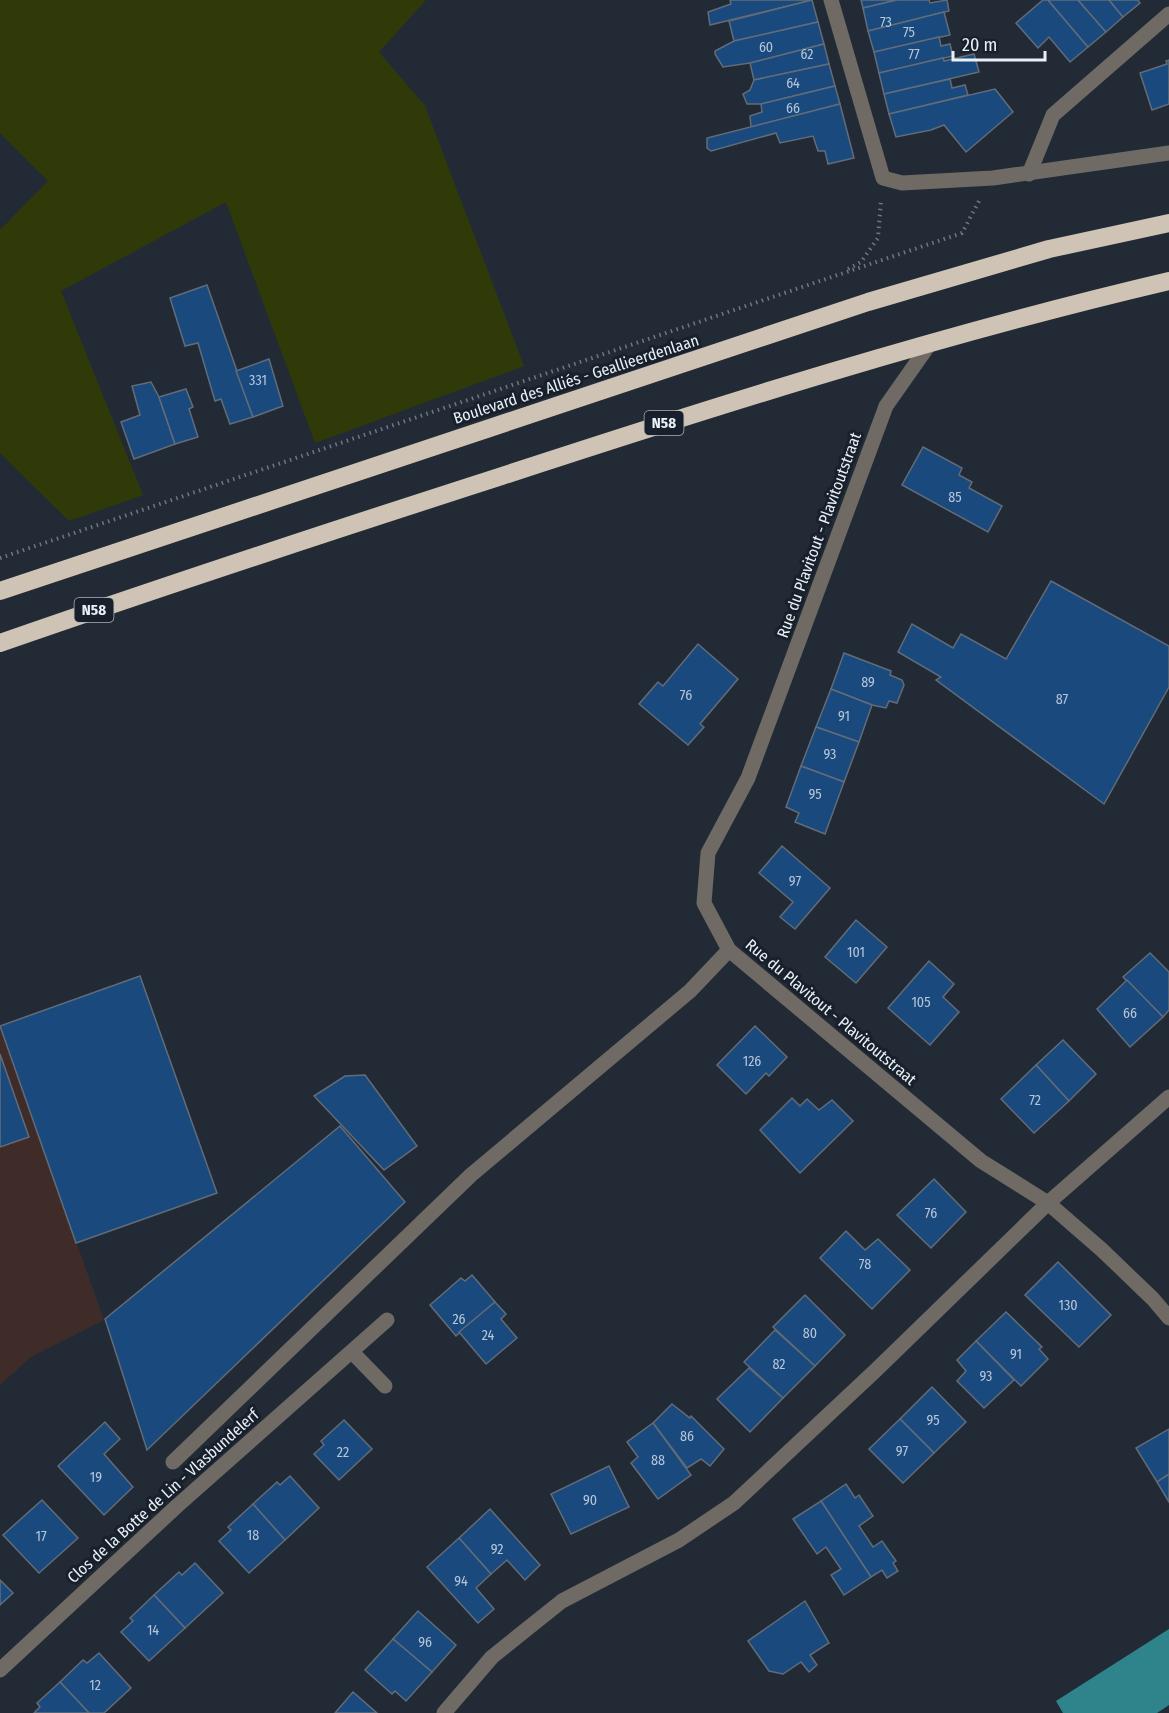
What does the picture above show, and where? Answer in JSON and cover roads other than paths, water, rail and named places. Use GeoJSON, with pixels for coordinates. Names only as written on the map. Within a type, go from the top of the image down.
{"type":"FeatureCollection","features":[{"type":"Feature","properties":{"kind":"highway","name":"Boulevard des Alliés - Geallieerdenlaan"},"geometry":{"type":"LineString","coordinates":[[0,591],[878,298],[1049,249],[1169,223]]}},
{"type":"Feature","properties":{"kind":"highway","name":"N58"},"geometry":{"type":"LineString","coordinates":[[0,642],[200,574],[627,435],[931,342],[1169,281]]}},
{"type":"Feature","properties":{"kind":"street"},"geometry":{"type":"LineString","coordinates":[[831,0],[883,178],[902,183],[993,178],[1169,153]]}},
{"type":"Feature","properties":{"kind":"street"},"geometry":{"type":"LineString","coordinates":[[1029,174],[1053,115],[1169,14]]}},
{"type":"Feature","properties":{"kind":"street","name":"Rue du Plavitout - Plavitoutstraat"},"geometry":{"type":"LineString","coordinates":[[931,342],[886,406],[748,778],[708,853],[705,903],[729,950],[981,1161],[1048,1203],[1102,1250],[1153,1299],[1169,1318]]}},
{"type":"Feature","properties":{"kind":"street"},"geometry":{"type":"LineString","coordinates":[[173,1462],[471,1175],[690,991],[729,950]]}},
{"type":"Feature","properties":{"kind":"street"},"geometry":{"type":"LineString","coordinates":[[444,1713],[492,1657],[562,1601],[679,1540],[734,1503],[876,1371],[1048,1203],[1169,1097]]}},
{"type":"Feature","properties":{"kind":"street","name":"Clos de la Botte de Lin - Vlasbundelerf"},"geometry":{"type":"LineString","coordinates":[[0,1670],[177,1506],[387,1320]]}},
{"type":"Feature","properties":{"kind":"street"},"geometry":{"type":"LineString","coordinates":[[352,1352],[385,1386]]}},
{"type":"Feature","properties":{"kind":"water"},"geometry":{"type":"Polygon","coordinates":[[[1169,1629],[1169,1705],[1157,1713],[1063,1713],[1056,1701],[1169,1629]]]}}]}
